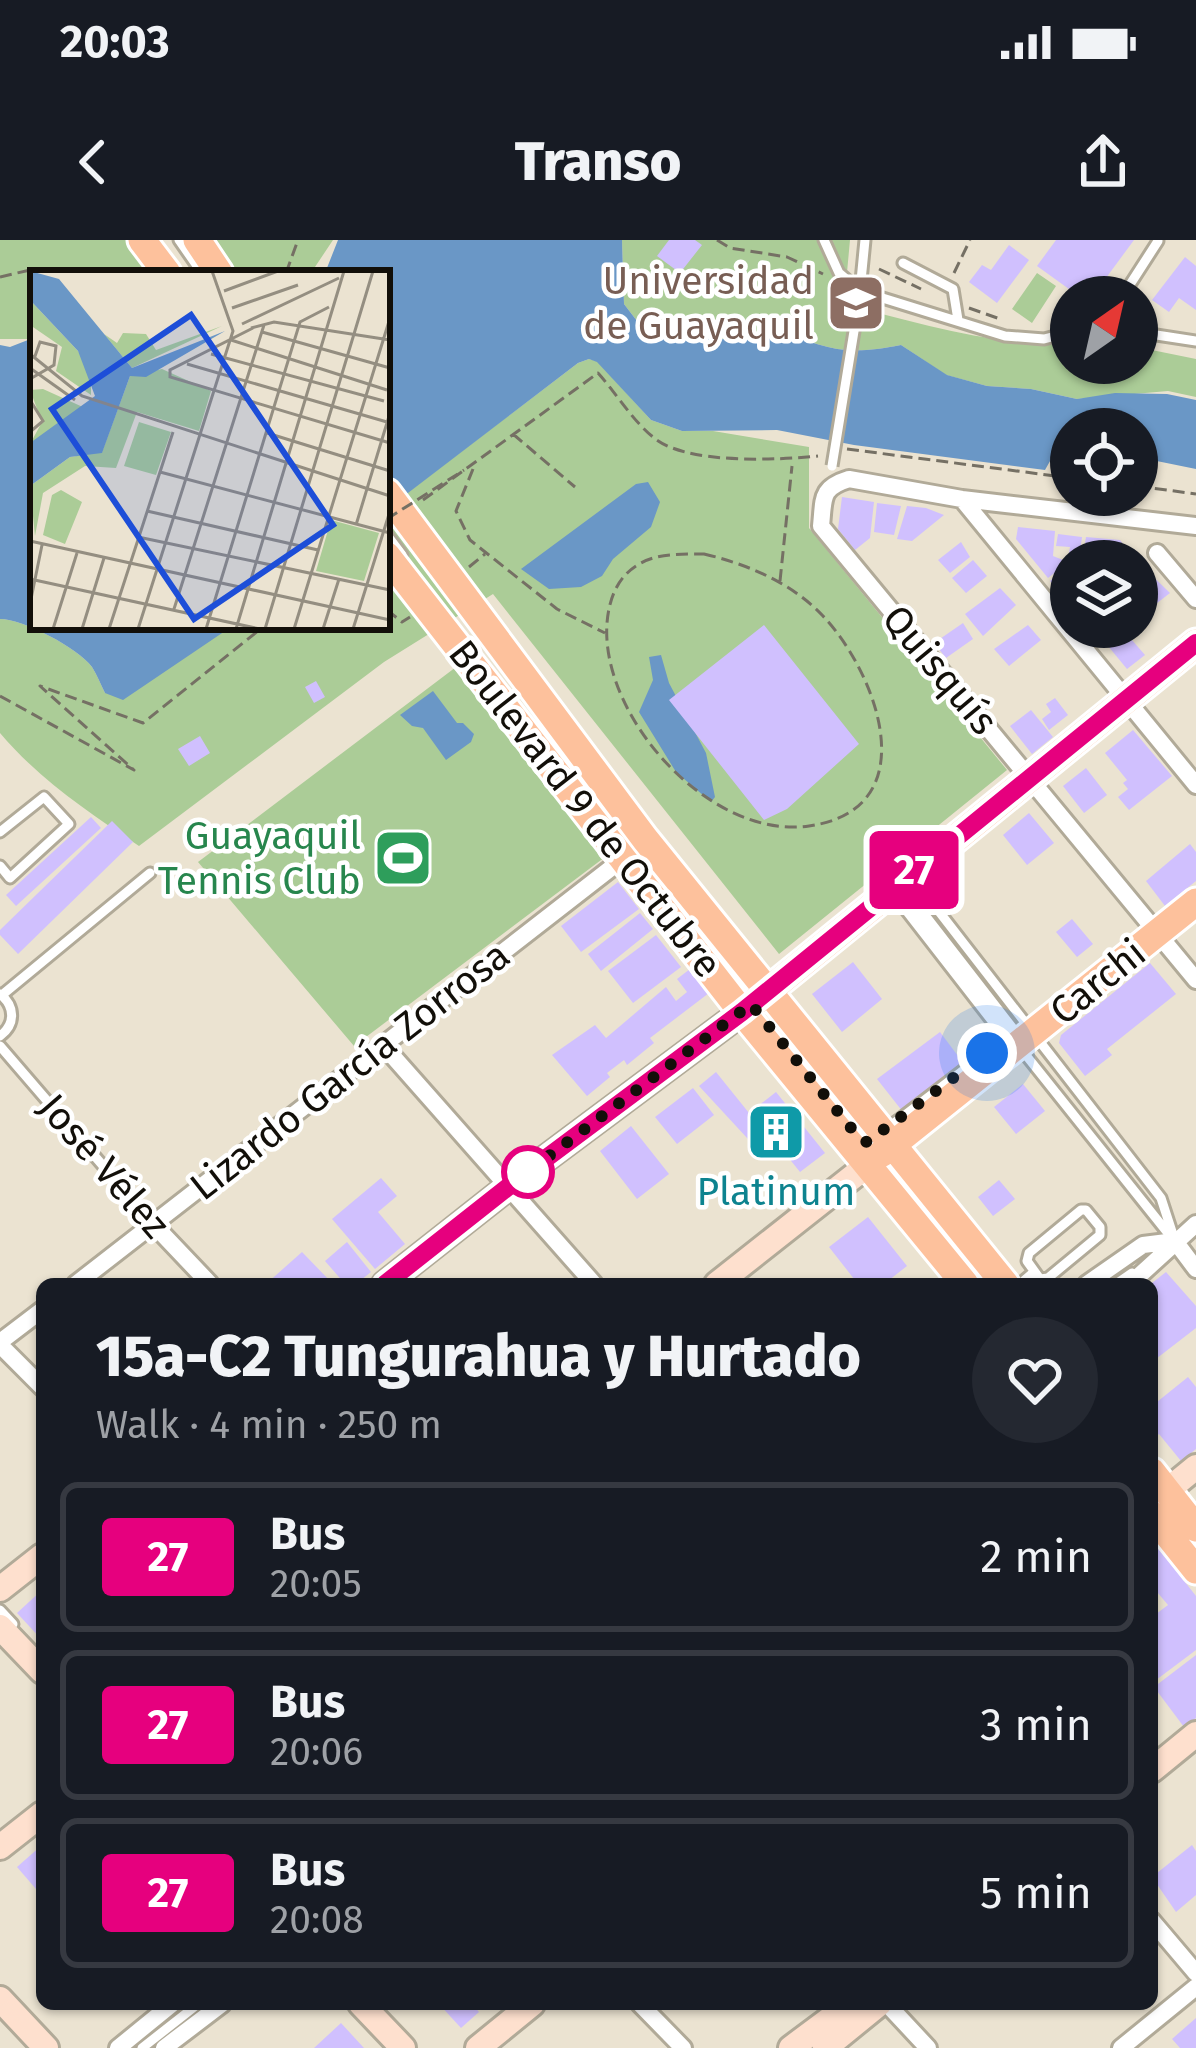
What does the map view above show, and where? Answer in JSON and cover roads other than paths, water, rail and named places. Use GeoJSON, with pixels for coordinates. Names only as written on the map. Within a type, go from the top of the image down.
{"type":"FeatureCollection","features":[{"type":"Feature","properties":{"kind":"main road"},"geometry":{"type":"LineString","coordinates":[[142,240],[165,270]]}},
{"type":"Feature","properties":{"kind":"main road"},"geometry":{"type":"LineString","coordinates":[[197,240],[218,270]]}},
{"type":"Feature","properties":{"kind":"main road","name":"Boulevard 9 de Octubre"},"geometry":{"type":"LineString","coordinates":[[394,517],[645,839],[869,1164],[960,1278]]}},
{"type":"Feature","properties":{"kind":"main road","name":"Boulevard 9 de Octubre"},"geometry":{"type":"LineString","coordinates":[[390,560],[624,858],[754,1002],[894,1131],[1001,1278]]}},
{"type":"Feature","properties":{"kind":"main road"},"geometry":{"type":"LineString","coordinates":[[393,1278],[754,1002],[1196,643]]}},
{"type":"Feature","properties":{"kind":"main road","name":"Carchi"},"geometry":{"type":"LineString","coordinates":[[725,1278],[869,1164],[894,1131],[1027,1039],[1196,902]]}},
{"type":"Feature","properties":{"kind":"main road"},"geometry":{"type":"LineString","coordinates":[[1158,1487],[1196,1467]]}},
{"type":"Feature","properties":{"kind":"main road"},"geometry":{"type":"LineString","coordinates":[[1158,1489],[1196,1528]]}},
{"type":"Feature","properties":{"kind":"main road"},"geometry":{"type":"LineString","coordinates":[[1158,1523],[1196,1570]]}},
{"type":"Feature","properties":{"kind":"main road"},"geometry":{"type":"LineString","coordinates":[[0,1589],[36,1561]]}},
{"type":"Feature","properties":{"kind":"main road"},"geometry":{"type":"LineString","coordinates":[[0,1627],[36,1665]]}},
{"type":"Feature","properties":{"kind":"main road"},"geometry":{"type":"LineString","coordinates":[[1158,1765],[1196,1734]]}},
{"type":"Feature","properties":{"kind":"main road"},"geometry":{"type":"LineString","coordinates":[[0,1847],[36,1819]]}},
{"type":"Feature","properties":{"kind":"main road"},"geometry":{"type":"LineString","coordinates":[[0,1999],[46,2048]]}},
{"type":"Feature","properties":{"kind":"main road"},"geometry":{"type":"LineString","coordinates":[[367,2010],[403,2048]]}},
{"type":"Feature","properties":{"kind":"main road"},"geometry":{"type":"LineString","coordinates":[[478,2048],[525,2010]]}},
{"type":"Feature","properties":{"kind":"main road"},"geometry":{"type":"LineString","coordinates":[[499,2048],[546,2010]]}},
{"type":"Feature","properties":{"kind":"main road"},"geometry":{"type":"LineString","coordinates":[[791,2048],[842,2010]]}},
{"type":"Feature","properties":{"kind":"main road"},"geometry":{"type":"LineString","coordinates":[[825,2048],[875,2010]]}},
{"type":"Feature","properties":{"kind":"street"},"geometry":{"type":"LineString","coordinates":[[832,476],[962,500],[1196,526]]}},
{"type":"Feature","properties":{"kind":"street","name":"Quisquís"},"geometry":{"type":"LineString","coordinates":[[832,476],[821,526],[1196,980]]}},
{"type":"Feature","properties":{"kind":"street"},"geometry":{"type":"LineString","coordinates":[[962,500],[1196,785]]}},
{"type":"Feature","properties":{"kind":"street"},"geometry":{"type":"LineString","coordinates":[[1158,554],[1196,599]]}},
{"type":"Feature","properties":{"kind":"street","name":"Lizardo García Zorrosa"},"geometry":{"type":"LineString","coordinates":[[84,1278],[624,858]]}},
{"type":"Feature","properties":{"kind":"street"},"geometry":{"type":"LineString","coordinates":[[902,879],[1027,1039]]}},
{"type":"Feature","properties":{"kind":"street"},"geometry":{"type":"LineString","coordinates":[[383,1045],[589,1278]]}},
{"type":"Feature","properties":{"kind":"street"},"geometry":{"type":"LineString","coordinates":[[1136,1278],[1196,1224]]}},
{"type":"Feature","properties":{"kind":"street","name":"José Vélez"},"geometry":{"type":"LineString","coordinates":[[154,1225],[204,1278]]}},
{"type":"Feature","properties":{"kind":"street"},"geometry":{"type":"LineString","coordinates":[[1175,1241],[1196,1269]]}},
{"type":"Feature","properties":{"kind":"street"},"geometry":{"type":"LineString","coordinates":[[1104,1278],[1144,1245],[1175,1241]]}},
{"type":"Feature","properties":{"kind":"street"},"geometry":{"type":"LineString","coordinates":[[36,1315],[0,1344],[36,1382]]}},
{"type":"Feature","properties":{"kind":"street"},"geometry":{"type":"LineString","coordinates":[[1158,1928],[1196,1973]]}},
{"type":"Feature","properties":{"kind":"street"},"geometry":{"type":"LineString","coordinates":[[1121,2048],[1196,1987]]}},
{"type":"Feature","properties":{"kind":"street"},"geometry":{"type":"LineString","coordinates":[[118,2048],[165,2010]]}},
{"type":"Feature","properties":{"kind":"street"},"geometry":{"type":"LineString","coordinates":[[164,2048],[214,2010]]}},
{"type":"Feature","properties":{"kind":"street"},"geometry":{"type":"LineString","coordinates":[[647,2010],[683,2048]]}},
{"type":"Feature","properties":{"kind":"street"},"geometry":{"type":"LineString","coordinates":[[889,2010],[928,2048]]}},
{"type":"Feature","properties":{"kind":"lane"},"geometry":{"type":"LineString","coordinates":[[158,240],[181,270]]}},
{"type":"Feature","properties":{"kind":"lane"},"geometry":{"type":"LineString","coordinates":[[179,240],[200,270]]}},
{"type":"Feature","properties":{"kind":"lane"},"geometry":{"type":"LineString","coordinates":[[824,240],[839,273],[860,291],[1005,336],[1050,336]]}},
{"type":"Feature","properties":{"kind":"lane"},"geometry":{"type":"LineString","coordinates":[[832,476],[865,240]]}},
{"type":"Feature","properties":{"kind":"lane"},"geometry":{"type":"LineString","coordinates":[[1136,276],[1158,241]]}},
{"type":"Feature","properties":{"kind":"lane"},"geometry":{"type":"LineString","coordinates":[[902,263],[948,285],[958,305],[958,320]]}},
{"type":"Feature","properties":{"kind":"lane"},"geometry":{"type":"LineString","coordinates":[[1158,335],[1196,341]]}},
{"type":"Feature","properties":{"kind":"lane"},"geometry":{"type":"LineString","coordinates":[[0,832],[44,796],[69,824],[10,878],[0,866]]}},
{"type":"Feature","properties":{"kind":"lane"},"geometry":{"type":"LineString","coordinates":[[0,1036],[12,1016],[1,994],[150,873]]}},
{"type":"Feature","properties":{"kind":"lane"},"geometry":{"type":"LineString","coordinates":[[1027,1039],[1175,1241]]}},
{"type":"Feature","properties":{"kind":"lane"},"geometry":{"type":"LineString","coordinates":[[1027,1039],[1161,1198],[1175,1241]]}},
{"type":"Feature","properties":{"kind":"lane","name":"José Vélez"},"geometry":{"type":"LineString","coordinates":[[0,1046],[154,1225]]}},
{"type":"Feature","properties":{"kind":"lane"},"geometry":{"type":"LineString","coordinates":[[1042,1278],[1027,1261],[1029,1253],[1084,1209],[1102,1232],[1048,1278]]}},
{"type":"Feature","properties":{"kind":"lane"},"geometry":{"type":"LineString","coordinates":[[1082,1251],[1101,1278]]}},
{"type":"Feature","properties":{"kind":"lane"},"geometry":{"type":"LineString","coordinates":[[1027,1278],[1034,1272]]}},
{"type":"Feature","properties":{"kind":"lane"},"geometry":{"type":"LineString","coordinates":[[0,1610],[36,1648]]}},
{"type":"Feature","properties":{"kind":"lane"},"geometry":{"type":"LineString","coordinates":[[142,2048],[190,2010]]}},
{"type":"Feature","properties":{"kind":"water"},"geometry":{"type":"Polygon","coordinates":[[[338,240],[622,240],[624,304],[637,321],[737,342],[775,327],[836,349],[901,345],[947,375],[1077,399],[1115,393],[1196,400],[1196,469],[1158,461],[1158,408],[1050,408],[1050,461],[1045,470],[777,430],[682,431],[651,420],[589,359],[390,507],[390,270],[326,270],[338,240]]]}},
{"type":"Feature","properties":{"kind":"water"},"geometry":{"type":"Polygon","coordinates":[[[30,339],[30,627],[0,619],[0,345],[10,347],[30,339]]]}},
{"type":"Feature","properties":{"kind":"water"},"geometry":{"type":"Polygon","coordinates":[[[648,482],[660,502],[651,527],[613,559],[602,576],[581,587],[549,589],[521,569],[636,484],[648,482]]]}},
{"type":"Feature","properties":{"kind":"water"},"geometry":{"type":"Polygon","coordinates":[[[38,630],[227,630],[123,700],[105,693],[92,667],[38,630]]]}},
{"type":"Feature","properties":{"kind":"water"},"geometry":{"type":"Polygon","coordinates":[[[661,655],[669,683],[706,753],[715,797],[711,802],[676,772],[639,712],[653,680],[649,657],[661,655]]]}},
{"type":"Feature","properties":{"kind":"water"},"geometry":{"type":"Polygon","coordinates":[[[433,691],[457,723],[474,734],[471,742],[446,760],[423,728],[412,726],[400,715],[433,691]]]}},
{"type":"Feature","properties":{"kind":"place","name":"Universidad de Guayaquil"},"geometry":{"type":"Point","coordinates":[856,303]}},
{"type":"Feature","properties":{"kind":"place","name":"Guayaquil Tennis Club"},"geometry":{"type":"Point","coordinates":[403,858]}},
{"type":"Feature","properties":{"kind":"place","name":"Platinum"},"geometry":{"type":"Point","coordinates":[776,1132]}}]}
